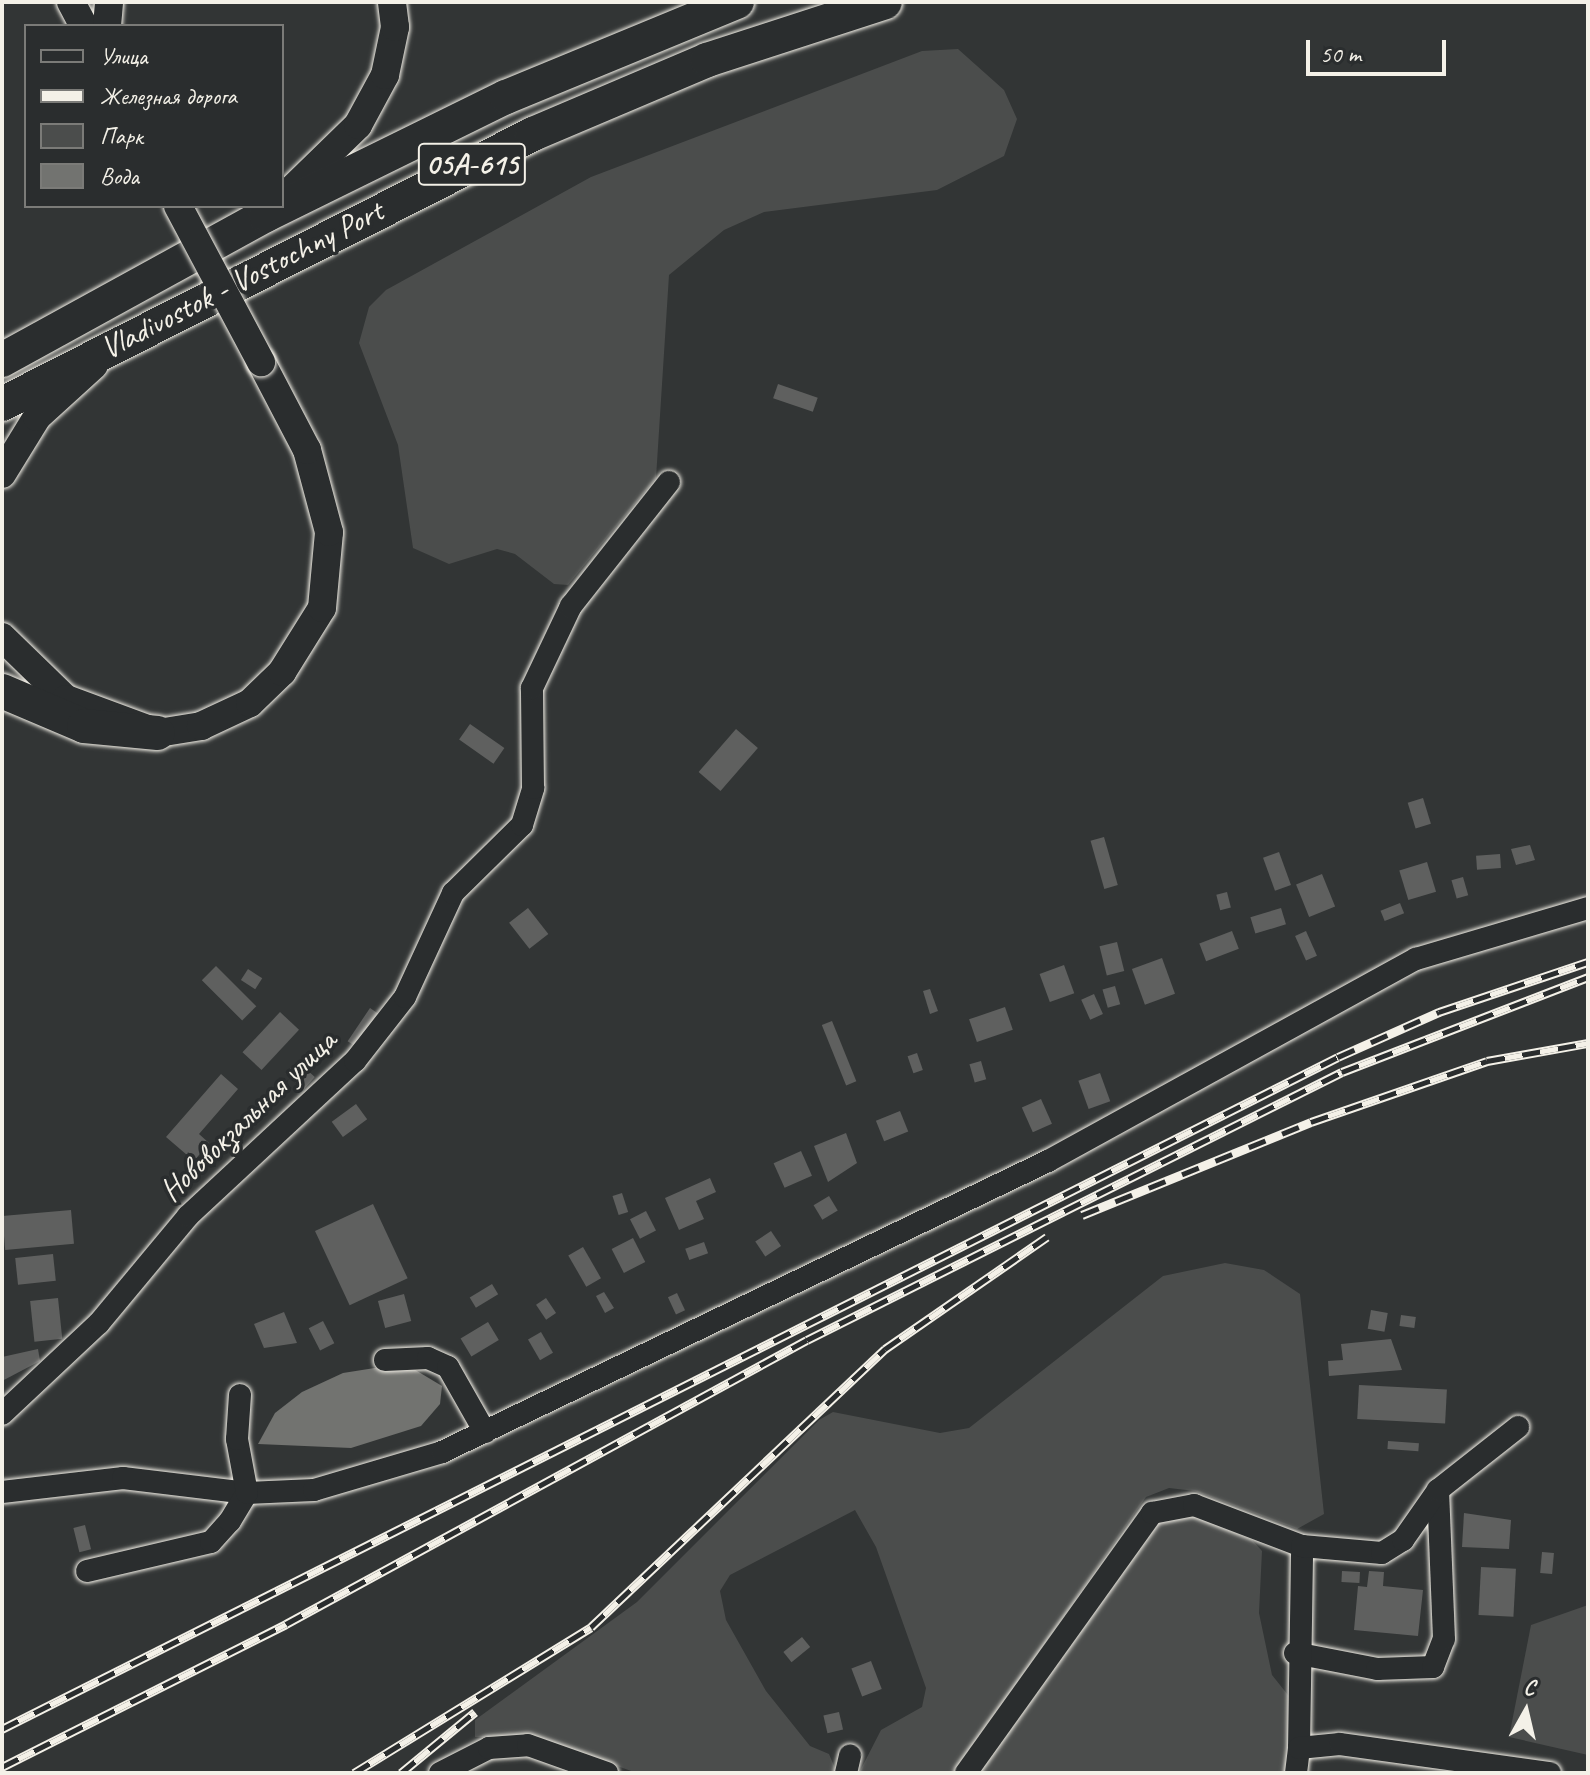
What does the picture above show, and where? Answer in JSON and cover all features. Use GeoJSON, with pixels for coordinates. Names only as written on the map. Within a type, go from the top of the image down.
{"type":"FeatureCollection","features":[{"type":"Feature","properties":{"kind":"highway","name":"Vladivostok - Vostochny Port"},"geometry":{"type":"LineString","coordinates":[[284,202],[584,60],[737,2]]}},
{"type":"Feature","properties":{"kind":"highway","name":"Vladivostok - Vostochny Port"},"geometry":{"type":"LineString","coordinates":[[2,404],[123,338],[533,134],[707,60],[885,2]]}},
{"type":"Feature","properties":{"kind":"highway","name":"Vladivostok - Vostochny Port"},"geometry":{"type":"LineString","coordinates":[[2,360],[272,208]]}},
{"type":"Feature","properties":{"kind":"highway"},"geometry":{"type":"LineString","coordinates":[[2,691],[84,726],[158,733]]}},
{"type":"Feature","properties":{"kind":"main road"},"geometry":{"type":"LineString","coordinates":[[71,2],[83,24]]}},
{"type":"Feature","properties":{"kind":"main road"},"geometry":{"type":"LineString","coordinates":[[107,24],[109,2]]}},
{"type":"Feature","properties":{"kind":"main road"},"geometry":{"type":"LineString","coordinates":[[284,197],[358,125],[385,75],[395,27],[392,2]]}},
{"type":"Feature","properties":{"kind":"main road"},"geometry":{"type":"LineString","coordinates":[[2,637],[66,699],[158,733],[201,726],[250,703],[304,648],[322,608],[329,546],[323,491],[261,362],[179,208]]}},
{"type":"Feature","properties":{"kind":"main road"},"geometry":{"type":"LineString","coordinates":[[2,474],[37,417],[123,338]]}},
{"type":"Feature","properties":{"kind":"street","name":"Нововокзальная улица"},"geometry":{"type":"LineString","coordinates":[[2,1414],[99,1323],[188,1216],[355,1061],[405,997],[453,893],[502,839],[522,825],[530,805],[532,688],[585,583],[669,482]]}},
{"type":"Feature","properties":{"kind":"street"},"geometry":{"type":"LineString","coordinates":[[2,1492],[123,1478],[247,1493],[314,1490],[485,1432],[1062,1154],[1416,959],[1588,908]]}},
{"type":"Feature","properties":{"kind":"street"},"geometry":{"type":"LineString","coordinates":[[385,1360],[428,1358],[448,1367],[485,1432]]}},
{"type":"Feature","properties":{"kind":"street"},"geometry":{"type":"LineString","coordinates":[[87,1571],[211,1542],[247,1493],[237,1439],[240,1395]]}},
{"type":"Feature","properties":{"kind":"street"},"geometry":{"type":"LineString","coordinates":[[966,1773],[1152,1513],[1194,1505],[1302,1546],[1382,1553],[1403,1540],[1438,1490],[1518,1427]]}},
{"type":"Feature","properties":{"kind":"street"},"geometry":{"type":"LineString","coordinates":[[1295,1653],[1377,1669],[1433,1667],[1444,1639],[1438,1490]]}},
{"type":"Feature","properties":{"kind":"street"},"geometry":{"type":"LineString","coordinates":[[1296,1773],[1299,1748],[1295,1653],[1302,1546]]}},
{"type":"Feature","properties":{"kind":"street"},"geometry":{"type":"LineString","coordinates":[[1299,1748],[1340,1744],[1550,1773]]}},
{"type":"Feature","properties":{"kind":"street"},"geometry":{"type":"LineString","coordinates":[[440,1773],[489,1748],[528,1745],[607,1773]]}},
{"type":"Feature","properties":{"kind":"green space"},"geometry":{"type":"Polygon","coordinates":[[[958,49],[1004,90],[1017,119],[1004,156],[937,190],[764,212],[724,230],[669,275],[656,478],[568,585],[554,584],[515,554],[497,549],[449,564],[413,548],[398,445],[359,343],[369,307],[386,290],[591,177],[922,51],[958,49]]]}},
{"type":"Feature","properties":{"kind":"green space"},"geometry":{"type":"Polygon","coordinates":[[[1225,1263],[1264,1270],[1300,1294],[1324,1514],[1297,1529],[1195,1491],[1169,1488],[1146,1497],[955,1773],[859,1773],[881,1730],[922,1707],[926,1688],[876,1547],[855,1510],[730,1575],[720,1591],[726,1620],[766,1691],[810,1746],[829,1754],[837,1773],[637,1773],[534,1737],[475,1737],[475,1720],[637,1602],[819,1420],[833,1412],[940,1433],[969,1428],[1163,1276],[1225,1263]]]}},
{"type":"Feature","properties":{"kind":"green space"},"geometry":{"type":"Polygon","coordinates":[[[1192,1515],[1252,1540],[1262,1551],[1259,1613],[1272,1675],[1292,1700],[1286,1773],[979,1773],[1157,1523],[1192,1515]]]}},
{"type":"Feature","properties":{"kind":"green space"},"geometry":{"type":"Polygon","coordinates":[[[1588,1605],[1588,1755],[1509,1737],[1531,1625],[1588,1605]]]}},
{"type":"Feature","properties":{"kind":"water"},"geometry":{"type":"Polygon","coordinates":[[[381,1367],[412,1368],[442,1386],[440,1404],[421,1426],[351,1448],[258,1444],[275,1413],[302,1392],[343,1373],[381,1367]]]}},
{"type":"Feature","properties":{"kind":"building"},"geometry":{"type":"Polygon","coordinates":[[[778,384],[818,398],[813,412],[773,398],[778,384]]]}},
{"type":"Feature","properties":{"kind":"building"},"geometry":{"type":"Polygon","coordinates":[[[470,724],[504,748],[494,764],[459,740],[470,724]]]}},
{"type":"Feature","properties":{"kind":"building"},"geometry":{"type":"Polygon","coordinates":[[[736,729],[758,748],[720,791],[699,772],[736,729]]]}},
{"type":"Feature","properties":{"kind":"building"},"geometry":{"type":"Polygon","coordinates":[[[1423,798],[1431,824],[1416,828],[1408,803],[1423,798]]]}},
{"type":"Feature","properties":{"kind":"building"},"geometry":{"type":"Polygon","coordinates":[[[1104,837],[1118,885],[1104,889],[1091,841],[1104,837]]]}},
{"type":"Feature","properties":{"kind":"building"},"geometry":{"type":"Polygon","coordinates":[[[1530,845],[1535,860],[1516,865],[1511,849],[1530,845]]]}},
{"type":"Feature","properties":{"kind":"building"},"geometry":{"type":"Polygon","coordinates":[[[1279,852],[1291,885],[1275,891],[1263,858],[1279,852]]]}},
{"type":"Feature","properties":{"kind":"building"},"geometry":{"type":"Polygon","coordinates":[[[1500,854],[1501,868],[1477,870],[1476,856],[1500,854]]]}},
{"type":"Feature","properties":{"kind":"building"},"geometry":{"type":"Polygon","coordinates":[[[1427,862],[1436,892],[1408,900],[1399,870],[1427,862]]]}},
{"type":"Feature","properties":{"kind":"building"},"geometry":{"type":"Polygon","coordinates":[[[1322,874],[1335,906],[1309,917],[1296,884],[1322,874]]]}},
{"type":"Feature","properties":{"kind":"building"},"geometry":{"type":"Polygon","coordinates":[[[1463,877],[1468,895],[1457,899],[1451,880],[1463,877]]]}},
{"type":"Feature","properties":{"kind":"building"},"geometry":{"type":"Polygon","coordinates":[[[1227,892],[1231,908],[1220,910],[1216,895],[1227,892]]]}},
{"type":"Feature","properties":{"kind":"building"},"geometry":{"type":"Polygon","coordinates":[[[1400,903],[1404,913],[1385,921],[1381,911],[1400,903]]]}},
{"type":"Feature","properties":{"kind":"building"},"geometry":{"type":"Polygon","coordinates":[[[528,908],[548,934],[529,949],[509,923],[528,908]]]}},
{"type":"Feature","properties":{"kind":"building"},"geometry":{"type":"Polygon","coordinates":[[[1281,908],[1286,924],[1255,934],[1250,917],[1281,908]]]}},
{"type":"Feature","properties":{"kind":"building"},"geometry":{"type":"Polygon","coordinates":[[[1232,931],[1239,949],[1206,961],[1199,944],[1232,931]]]}},
{"type":"Feature","properties":{"kind":"building"},"geometry":{"type":"Polygon","coordinates":[[[1306,931],[1317,956],[1306,961],[1295,936],[1306,931]]]}},
{"type":"Feature","properties":{"kind":"building"},"geometry":{"type":"Polygon","coordinates":[[[1117,942],[1124,971],[1107,975],[1100,946],[1117,942]]]}},
{"type":"Feature","properties":{"kind":"building"},"geometry":{"type":"Polygon","coordinates":[[[1162,958],[1175,994],[1145,1005],[1132,969],[1162,958]]]}},
{"type":"Feature","properties":{"kind":"building"},"geometry":{"type":"Polygon","coordinates":[[[1064,965],[1074,993],[1050,1002],[1040,974],[1064,965]]]}},
{"type":"Feature","properties":{"kind":"building"},"geometry":{"type":"Polygon","coordinates":[[[216,966],[256,1006],[242,1020],[202,980],[216,966]]]}},
{"type":"Feature","properties":{"kind":"building"},"geometry":{"type":"Polygon","coordinates":[[[248,969],[262,978],[255,989],[241,980],[248,969]]]}},
{"type":"Feature","properties":{"kind":"building"},"geometry":{"type":"Polygon","coordinates":[[[1115,986],[1120,1004],[1108,1008],[1103,990],[1115,986]]]}},
{"type":"Feature","properties":{"kind":"building"},"geometry":{"type":"Polygon","coordinates":[[[930,989],[938,1011],[930,1014],[923,991],[930,989]]]}},
{"type":"Feature","properties":{"kind":"building"},"geometry":{"type":"Polygon","coordinates":[[[1094,994],[1103,1014],[1090,1020],[1081,1000],[1094,994]]]}},
{"type":"Feature","properties":{"kind":"building"},"geometry":{"type":"Polygon","coordinates":[[[1005,1007],[1013,1030],[977,1042],[969,1019],[1005,1007]]]}},
{"type":"Feature","properties":{"kind":"building"},"geometry":{"type":"Polygon","coordinates":[[[370,1008],[379,1014],[357,1047],[348,1041],[370,1008]]]}},
{"type":"Feature","properties":{"kind":"building"},"geometry":{"type":"Polygon","coordinates":[[[280,1012],[299,1030],[262,1070],[242,1052],[280,1012]]]}},
{"type":"Feature","properties":{"kind":"building"},"geometry":{"type":"Polygon","coordinates":[[[832,1021],[856,1081],[846,1085],[822,1025],[832,1021]]]}},
{"type":"Feature","properties":{"kind":"building"},"geometry":{"type":"Polygon","coordinates":[[[917,1053],[923,1070],[913,1073],[908,1056],[917,1053]]]}},
{"type":"Feature","properties":{"kind":"building"},"geometry":{"type":"Polygon","coordinates":[[[297,1061],[315,1077],[303,1090],[286,1074],[297,1061]]]}},
{"type":"Feature","properties":{"kind":"building"},"geometry":{"type":"Polygon","coordinates":[[[981,1061],[986,1079],[975,1083],[969,1064],[981,1061]]]}},
{"type":"Feature","properties":{"kind":"building"},"geometry":{"type":"Polygon","coordinates":[[[1100,1073],[1110,1101],[1089,1109],[1078,1081],[1100,1073]]]}},
{"type":"Feature","properties":{"kind":"building"},"geometry":{"type":"Polygon","coordinates":[[[221,1074],[238,1089],[199,1134],[209,1143],[194,1161],[166,1137],[221,1074]]]}},
{"type":"Feature","properties":{"kind":"building"},"geometry":{"type":"Polygon","coordinates":[[[1041,1099],[1052,1124],[1033,1132],[1022,1108],[1041,1099]]]}},
{"type":"Feature","properties":{"kind":"building"},"geometry":{"type":"Polygon","coordinates":[[[356,1104],[367,1119],[343,1137],[332,1122],[356,1104]]]}},
{"type":"Feature","properties":{"kind":"building"},"geometry":{"type":"Polygon","coordinates":[[[900,1111],[908,1131],[884,1141],[876,1121],[900,1111]]]}},
{"type":"Feature","properties":{"kind":"building"},"geometry":{"type":"Polygon","coordinates":[[[846,1133],[857,1163],[828,1182],[814,1146],[846,1133]]]}},
{"type":"Feature","properties":{"kind":"building"},"geometry":{"type":"Polygon","coordinates":[[[801,1151],[812,1176],[785,1188],[774,1163],[801,1151]]]}},
{"type":"Feature","properties":{"kind":"building"},"geometry":{"type":"Polygon","coordinates":[[[710,1178],[716,1192],[696,1201],[704,1219],[679,1230],[665,1198],[710,1178]]]}},
{"type":"Feature","properties":{"kind":"building"},"geometry":{"type":"Polygon","coordinates":[[[622,1193],[628,1212],[619,1215],[612,1196],[622,1193]]]}},
{"type":"Feature","properties":{"kind":"building"},"geometry":{"type":"Polygon","coordinates":[[[829,1196],[838,1211],[822,1220],[814,1205],[829,1196]]]}},
{"type":"Feature","properties":{"kind":"building"},"geometry":{"type":"Polygon","coordinates":[[[373,1204],[408,1278],[350,1305],[315,1231],[373,1204]]]}},
{"type":"Feature","properties":{"kind":"building"},"geometry":{"type":"Polygon","coordinates":[[[71,1210],[74,1244],[5,1250],[2,1216],[71,1210]]]}},
{"type":"Feature","properties":{"kind":"building"},"geometry":{"type":"Polygon","coordinates":[[[646,1211],[656,1231],[640,1239],[630,1219],[646,1211]]]}},
{"type":"Feature","properties":{"kind":"building"},"geometry":{"type":"Polygon","coordinates":[[[771,1231],[781,1246],[765,1257],[755,1242],[771,1231]]]}},
{"type":"Feature","properties":{"kind":"building"},"geometry":{"type":"Polygon","coordinates":[[[633,1238],[645,1262],[624,1273],[612,1249],[633,1238]]]}},
{"type":"Feature","properties":{"kind":"building"},"geometry":{"type":"Polygon","coordinates":[[[704,1242],[708,1253],[689,1260],[685,1249],[704,1242]]]}},
{"type":"Feature","properties":{"kind":"building"},"geometry":{"type":"Polygon","coordinates":[[[583,1247],[601,1278],[586,1287],[568,1256],[583,1247]]]}},
{"type":"Feature","properties":{"kind":"building"},"geometry":{"type":"Polygon","coordinates":[[[53,1254],[56,1281],[18,1285],[15,1258],[53,1254]]]}},
{"type":"Feature","properties":{"kind":"building"},"geometry":{"type":"Polygon","coordinates":[[[492,1284],[498,1294],[476,1308],[470,1297],[492,1284]]]}},
{"type":"Feature","properties":{"kind":"building"},"geometry":{"type":"Polygon","coordinates":[[[604,1292],[614,1308],[605,1313],[596,1296],[604,1292]]]}},
{"type":"Feature","properties":{"kind":"building"},"geometry":{"type":"Polygon","coordinates":[[[677,1293],[685,1310],[676,1314],[668,1297],[677,1293]]]}},
{"type":"Feature","properties":{"kind":"building"},"geometry":{"type":"Polygon","coordinates":[[[404,1294],[411,1321],[385,1328],[378,1301],[404,1294]]]}},
{"type":"Feature","properties":{"kind":"building"},"geometry":{"type":"Polygon","coordinates":[[[58,1298],[62,1339],[34,1342],[30,1301],[58,1298]]]}},
{"type":"Feature","properties":{"kind":"building"},"geometry":{"type":"Polygon","coordinates":[[[546,1298],[556,1313],[546,1320],[536,1305],[546,1298]]]}},
{"type":"Feature","properties":{"kind":"building"},"geometry":{"type":"Polygon","coordinates":[[[1371,1310],[1388,1313],[1384,1332],[1368,1329],[1371,1310]]]}},
{"type":"Feature","properties":{"kind":"building"},"geometry":{"type":"Polygon","coordinates":[[[284,1312],[297,1343],[264,1348],[254,1324],[284,1312]]]}},
{"type":"Feature","properties":{"kind":"building"},"geometry":{"type":"Polygon","coordinates":[[[1401,1315],[1416,1317],[1414,1328],[1399,1326],[1401,1315]]]}},
{"type":"Feature","properties":{"kind":"building"},"geometry":{"type":"Polygon","coordinates":[[[323,1321],[334,1343],[320,1351],[309,1328],[323,1321]]]}},
{"type":"Feature","properties":{"kind":"building"},"geometry":{"type":"Polygon","coordinates":[[[488,1322],[499,1340],[471,1356],[461,1338],[488,1322]]]}},
{"type":"Feature","properties":{"kind":"building"},"geometry":{"type":"Polygon","coordinates":[[[541,1332],[553,1353],[540,1360],[528,1340],[541,1332]]]}},
{"type":"Feature","properties":{"kind":"building"},"geometry":{"type":"Polygon","coordinates":[[[1391,1339],[1402,1370],[1329,1376],[1328,1361],[1343,1360],[1341,1344],[1391,1339]]]}},
{"type":"Feature","properties":{"kind":"building"},"geometry":{"type":"Polygon","coordinates":[[[38,1349],[40,1361],[2,1381],[2,1357],[38,1349]]]}},
{"type":"Feature","properties":{"kind":"building"},"geometry":{"type":"Polygon","coordinates":[[[1359,1385],[1447,1390],[1445,1424],[1357,1419],[1359,1385]]]}},
{"type":"Feature","properties":{"kind":"building"},"geometry":{"type":"Polygon","coordinates":[[[1388,1441],[1419,1443],[1418,1451],[1387,1449],[1388,1441]]]}},
{"type":"Feature","properties":{"kind":"building"},"geometry":{"type":"Polygon","coordinates":[[[1464,1513],[1511,1520],[1509,1549],[1462,1547],[1464,1513]]]}},
{"type":"Feature","properties":{"kind":"building"},"geometry":{"type":"Polygon","coordinates":[[[85,1525],[91,1549],[79,1552],[73,1528],[85,1525]]]}},
{"type":"Feature","properties":{"kind":"building"},"geometry":{"type":"Polygon","coordinates":[[[1542,1552],[1554,1553],[1552,1574],[1540,1573],[1542,1552]]]}},
{"type":"Feature","properties":{"kind":"building"},"geometry":{"type":"Polygon","coordinates":[[[1481,1567],[1516,1569],[1513,1617],[1478,1615],[1481,1567]]]}},
{"type":"Feature","properties":{"kind":"building"},"geometry":{"type":"Polygon","coordinates":[[[1342,1571],[1360,1572],[1359,1583],[1341,1582],[1342,1571]]]}},
{"type":"Feature","properties":{"kind":"building"},"geometry":{"type":"Polygon","coordinates":[[[1369,1571],[1384,1572],[1383,1586],[1423,1590],[1418,1636],[1354,1630],[1358,1586],[1367,1587],[1369,1571]]]}},
{"type":"Feature","properties":{"kind":"building"},"geometry":{"type":"Polygon","coordinates":[[[802,1637],[810,1647],[792,1662],[783,1652],[802,1637]]]}},
{"type":"Feature","properties":{"kind":"building"},"geometry":{"type":"Polygon","coordinates":[[[871,1661],[882,1689],[862,1697],[851,1669],[871,1661]]]}},
{"type":"Feature","properties":{"kind":"building"},"geometry":{"type":"Polygon","coordinates":[[[839,1712],[843,1730],[827,1733],[823,1716],[839,1712]]]}},
{"type":"Feature","properties":{"kind":"railway"},"geometry":{"type":"LineString","coordinates":[[2,1729],[1338,1057],[1439,1012],[1588,962]]}},
{"type":"Feature","properties":{"kind":"railway"},"geometry":{"type":"LineString","coordinates":[[2,1767],[286,1624],[807,1340],[1342,1072],[1588,977]]}},
{"type":"Feature","properties":{"kind":"railway"},"geometry":{"type":"LineString","coordinates":[[1082,1215],[1311,1122],[1487,1061],[1588,1043]]}},
{"type":"Feature","properties":{"kind":"railway"},"geometry":{"type":"LineString","coordinates":[[354,1773],[591,1627],[885,1349],[1047,1237]]}},
{"type":"Feature","properties":{"kind":"railway"},"geometry":{"type":"LineString","coordinates":[[401,1773],[475,1712]]}}]}
